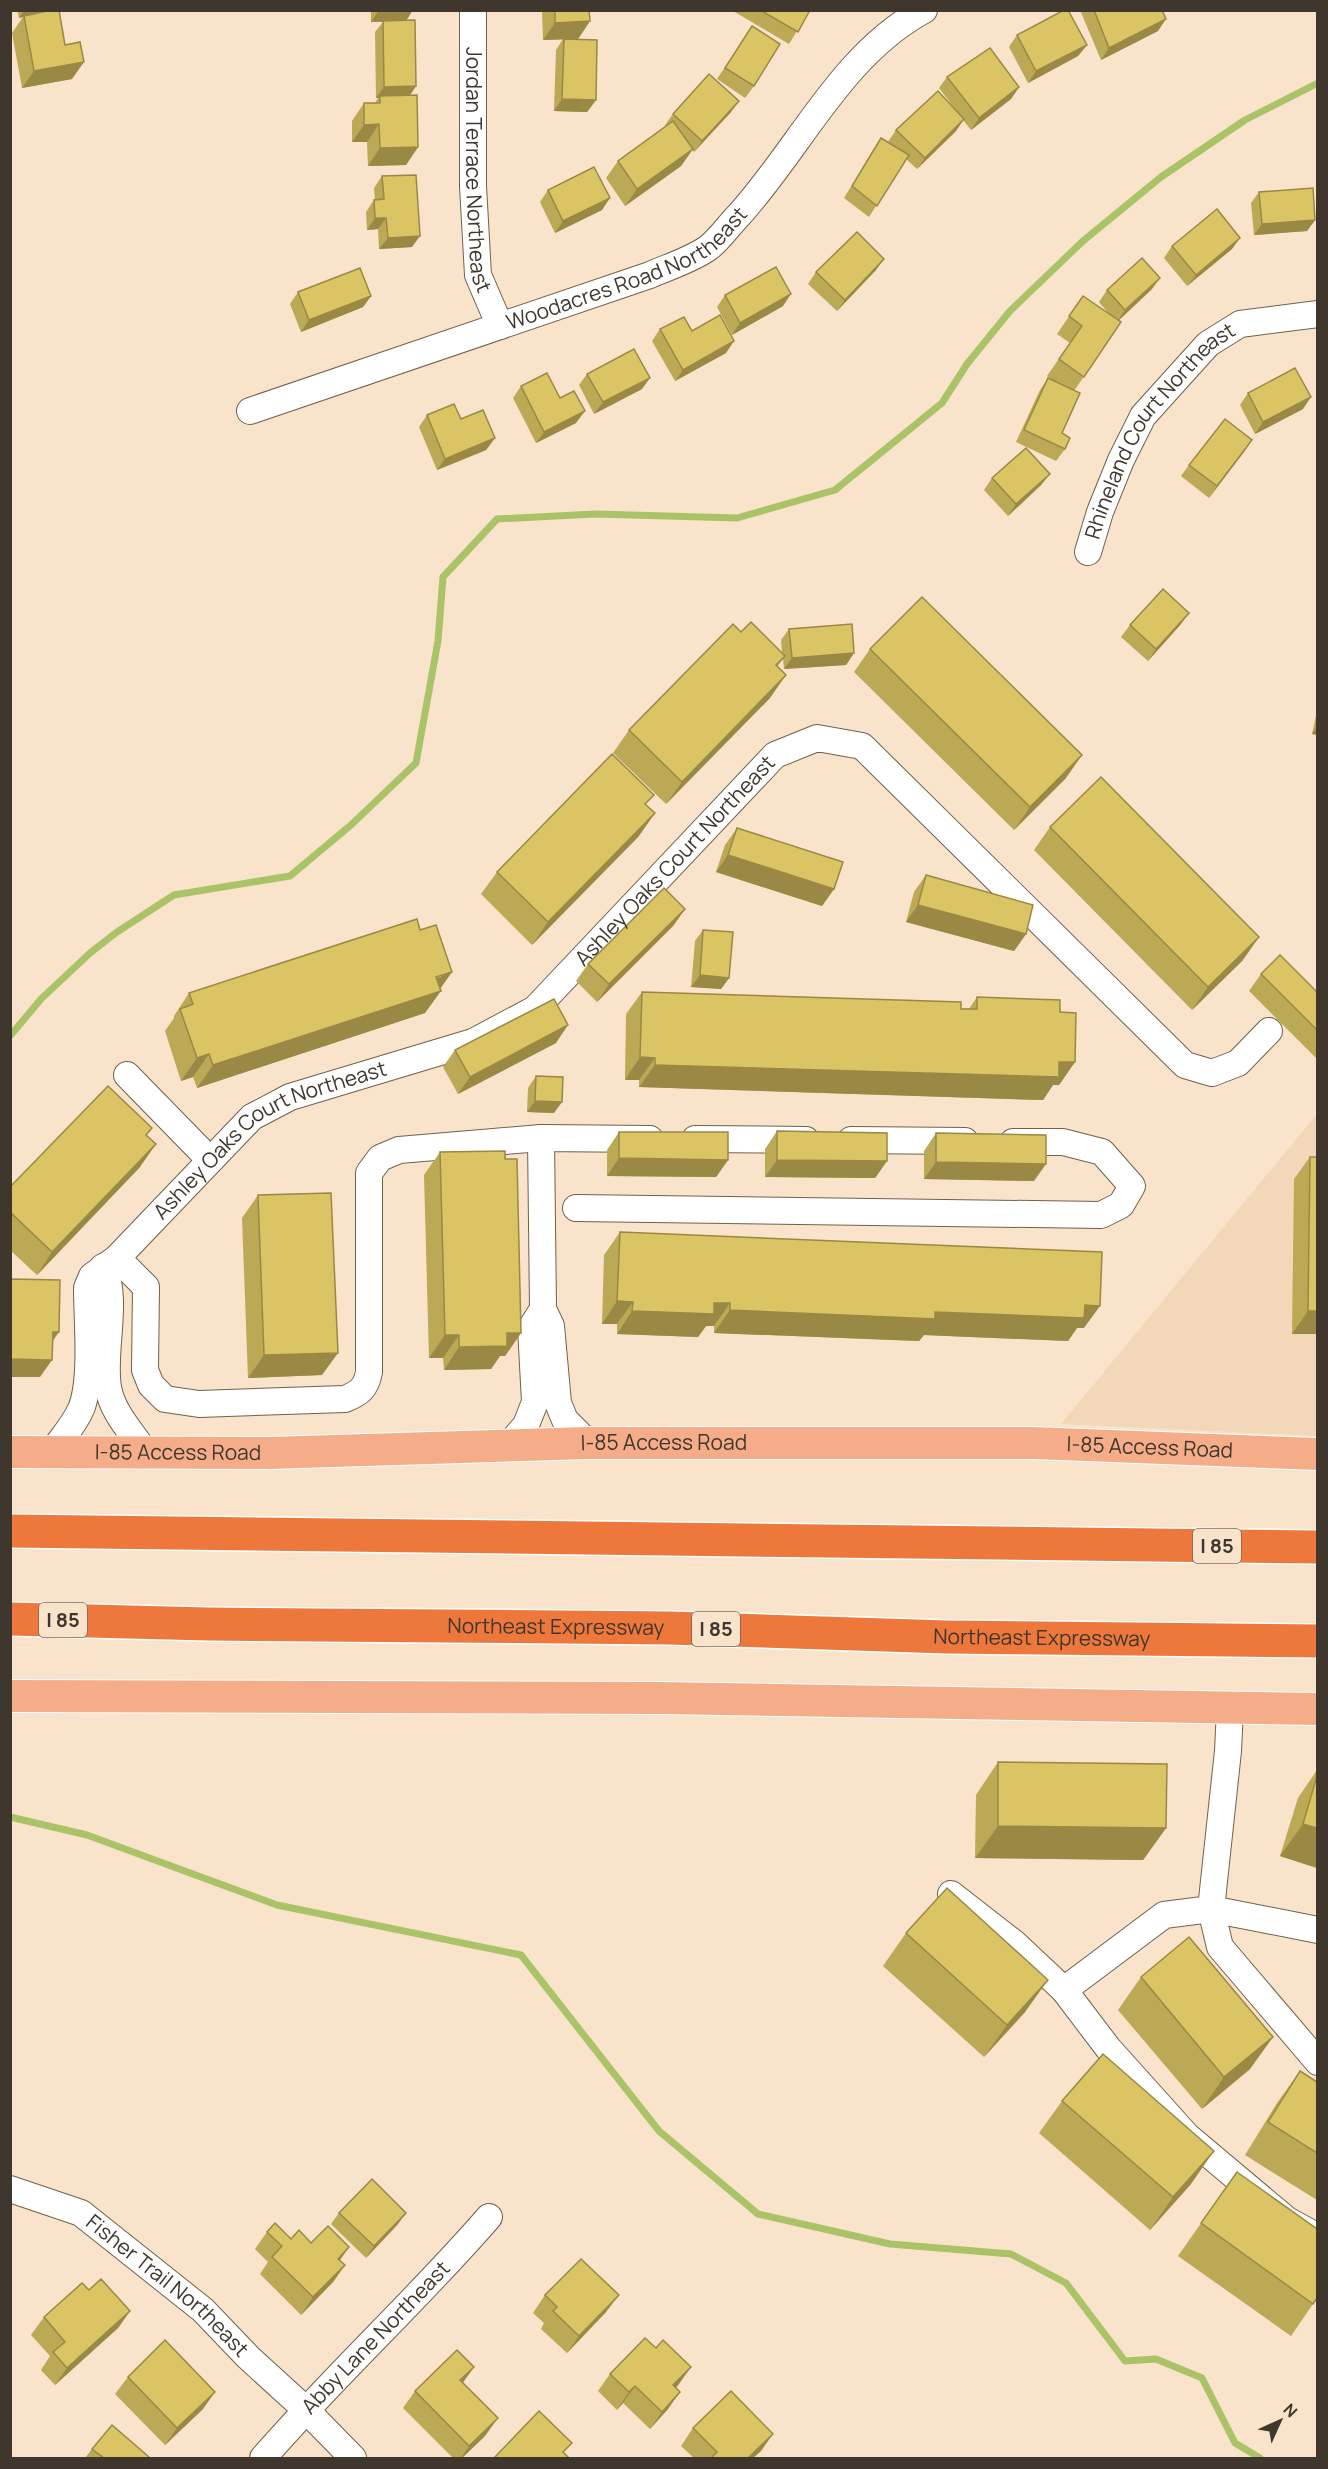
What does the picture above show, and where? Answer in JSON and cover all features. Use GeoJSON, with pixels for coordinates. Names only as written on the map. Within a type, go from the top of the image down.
{"type":"FeatureCollection","features":[{"type":"Feature","properties":{"kind":"highway","name":"I 85"},"geometry":{"type":"LineString","coordinates":[[10,1531],[1317,1547]]}},
{"type":"Feature","properties":{"kind":"highway","name":"Northeast Expressway"},"geometry":{"type":"LineString","coordinates":[[10,1619],[208,1624],[670,1628],[947,1637],[1317,1641]]}},
{"type":"Feature","properties":{"kind":"main road","name":"I-85 Access Road"},"geometry":{"type":"LineString","coordinates":[[10,1452],[269,1453],[588,1443],[1033,1443],[1317,1454]]}},
{"type":"Feature","properties":{"kind":"main road"},"geometry":{"type":"LineString","coordinates":[[10,1696],[660,1698],[1317,1709]]}},
{"type":"Feature","properties":{"kind":"street","name":"Jordan Terrace Northeast"},"geometry":{"type":"LineString","coordinates":[[473,10],[473,186],[478,275],[500,326]]}},
{"type":"Feature","properties":{"kind":"street","name":"Woodacres Road Northeast"},"geometry":{"type":"LineString","coordinates":[[250,411],[650,275],[708,248],[754,198],[820,107],[868,53],[907,14]]}},
{"type":"Feature","properties":{"kind":"street","name":"Rhineland Court Northeast"},"geometry":{"type":"LineString","coordinates":[[1088,552],[1100,512],[1121,460],[1143,416],[1208,345],[1240,324],[1317,314]]}},
{"type":"Feature","properties":{"kind":"street","name":"Ashley Oaks Court Northeast"},"geometry":{"type":"LineString","coordinates":[[52,1452],[82,1408],[97,1352],[98,1307],[87,1288],[92,1276],[110,1262],[252,1117],[290,1097],[473,1042],[535,1008],[775,755],[818,738],[862,746],[1185,1065],[1212,1073],[1238,1063],[1269,1031]]}},
{"type":"Feature","properties":{"kind":"street"},"geometry":{"type":"LineString","coordinates":[[127,1075],[209,1159]]}},
{"type":"Feature","properties":{"kind":"street"},"geometry":{"type":"LineString","coordinates":[[508,1446],[532,1413],[551,1326],[543,1309],[541,1138]]}},
{"type":"Feature","properties":{"kind":"street"},"geometry":{"type":"LineString","coordinates":[[110,1262],[146,1287],[145,1370],[151,1385],[165,1399],[199,1404],[345,1399],[358,1394],[366,1385],[369,1372],[369,1173],[380,1158],[399,1149],[541,1138],[1063,1142],[1102,1152],[1132,1186],[1121,1205],[1101,1215],[576,1208]]}},
{"type":"Feature","properties":{"kind":"street","name":"Ashley Oaks Court Northeast"},"geometry":{"type":"LineString","coordinates":[[97,1352],[113,1408],[144,1452]]}},
{"type":"Feature","properties":{"kind":"street"},"geometry":{"type":"LineString","coordinates":[[543,1366],[557,1391],[558,1403],[565,1420],[588,1443]]}},
{"type":"Feature","properties":{"kind":"street"},"geometry":{"type":"LineString","coordinates":[[1230,1708],[1228,1751],[1211,1909],[1220,1947],[1317,2062]]}},
{"type":"Feature","properties":{"kind":"street"},"geometry":{"type":"LineString","coordinates":[[951,1894],[1014,1943],[1064,1990],[1108,2048],[1187,2136],[1287,2220],[1317,2237]]}},
{"type":"Feature","properties":{"kind":"street"},"geometry":{"type":"LineString","coordinates":[[1064,1990],[1164,1915],[1211,1909],[1317,1930]]}},
{"type":"Feature","properties":{"kind":"street","name":"Fisher Trail Northeast"},"geometry":{"type":"LineString","coordinates":[[10,2189],[81,2213],[203,2310],[248,2357],[305,2409],[353,2458]]}},
{"type":"Feature","properties":{"kind":"street","name":"Abby Lane Northeast"},"geometry":{"type":"LineString","coordinates":[[263,2458],[305,2409],[440,2274],[489,2217]]}},
{"type":"Feature","properties":{"kind":"shaded area"},"geometry":{"type":"Polygon","coordinates":[[[1317,1114],[1317,1436],[1061,1424],[1317,1114]]]}},
{"type":"Feature","properties":{"kind":"building"},"geometry":{"type":"Polygon","coordinates":[[[59,10],[65,45],[80,42],[84,62],[34,71],[24,16],[59,10]]]}},
{"type":"Feature","properties":{"kind":"building"},"geometry":{"type":"Polygon","coordinates":[[[555,10],[589,10],[590,21],[555,23],[555,10]]]}},
{"type":"Feature","properties":{"kind":"building"},"geometry":{"type":"Polygon","coordinates":[[[760,10],[810,10],[798,32],[760,10]]]}},
{"type":"Feature","properties":{"kind":"building"},"geometry":{"type":"Polygon","coordinates":[[[1068,10],[1087,45],[1036,71],[1017,35],[1068,10]]]}},
{"type":"Feature","properties":{"kind":"building"},"geometry":{"type":"Polygon","coordinates":[[[1094,10],[1162,10],[1166,19],[1109,48],[1094,10]]]}},
{"type":"Feature","properties":{"kind":"building"},"geometry":{"type":"Polygon","coordinates":[[[415,20],[416,86],[384,87],[383,21],[415,20]]]}},
{"type":"Feature","properties":{"kind":"building"},"geometry":{"type":"Polygon","coordinates":[[[752,26],[780,44],[754,86],[725,68],[752,26]]]}},
{"type":"Feature","properties":{"kind":"building"},"geometry":{"type":"Polygon","coordinates":[[[564,39],[597,40],[596,100],[562,99],[564,39]]]}},
{"type":"Feature","properties":{"kind":"building"},"geometry":{"type":"Polygon","coordinates":[[[990,48],[1019,87],[979,118],[947,77],[990,48]]]}},
{"type":"Feature","properties":{"kind":"building"},"geometry":{"type":"Polygon","coordinates":[[[709,74],[739,101],[702,141],[673,114],[709,74]]]}},
{"type":"Feature","properties":{"kind":"building"},"geometry":{"type":"Polygon","coordinates":[[[938,91],[964,119],[925,158],[896,130],[938,91]]]}},
{"type":"Feature","properties":{"kind":"building"},"geometry":{"type":"Polygon","coordinates":[[[417,95],[418,147],[380,148],[379,124],[364,125],[364,103],[380,103],[380,96],[417,95]]]}},
{"type":"Feature","properties":{"kind":"building"},"geometry":{"type":"Polygon","coordinates":[[[673,121],[693,149],[637,189],[618,161],[673,121]]]}},
{"type":"Feature","properties":{"kind":"building"},"geometry":{"type":"Polygon","coordinates":[[[881,138],[909,155],[877,206],[852,186],[881,138]]]}},
{"type":"Feature","properties":{"kind":"building"},"geometry":{"type":"Polygon","coordinates":[[[594,167],[610,198],[563,221],[548,190],[594,167]]]}},
{"type":"Feature","properties":{"kind":"building"},"geometry":{"type":"Polygon","coordinates":[[[416,175],[420,236],[388,238],[386,218],[375,218],[374,200],[384,199],[382,176],[416,175]]]}},
{"type":"Feature","properties":{"kind":"building"},"geometry":{"type":"Polygon","coordinates":[[[1313,188],[1315,220],[1262,224],[1259,192],[1313,188]]]}},
{"type":"Feature","properties":{"kind":"building"},"geometry":{"type":"Polygon","coordinates":[[[1217,209],[1240,238],[1196,275],[1172,246],[1217,209]]]}},
{"type":"Feature","properties":{"kind":"building"},"geometry":{"type":"Polygon","coordinates":[[[857,232],[884,259],[845,300],[816,272],[857,232]]]}},
{"type":"Feature","properties":{"kind":"building"},"geometry":{"type":"Polygon","coordinates":[[[1142,258],[1160,278],[1125,310],[1107,290],[1142,258]]]}},
{"type":"Feature","properties":{"kind":"building"},"geometry":{"type":"Polygon","coordinates":[[[776,267],[791,294],[740,323],[725,295],[776,267]]]}},
{"type":"Feature","properties":{"kind":"building"},"geometry":{"type":"Polygon","coordinates":[[[360,268],[371,296],[309,320],[298,292],[360,268]]]}},
{"type":"Feature","properties":{"kind":"building"},"geometry":{"type":"Polygon","coordinates":[[[1083,296],[1121,322],[1084,377],[1059,359],[1082,326],[1069,316],[1083,296]]]}},
{"type":"Feature","properties":{"kind":"building"},"geometry":{"type":"Polygon","coordinates":[[[720,315],[734,341],[683,370],[660,329],[684,317],[692,331],[720,315]]]}},
{"type":"Feature","properties":{"kind":"building"},"geometry":{"type":"Polygon","coordinates":[[[634,349],[650,378],[603,402],[587,374],[634,349]]]}},
{"type":"Feature","properties":{"kind":"building"},"geometry":{"type":"Polygon","coordinates":[[[1295,368],[1311,397],[1263,422],[1248,393],[1295,368]]]}},
{"type":"Feature","properties":{"kind":"building"},"geometry":{"type":"Polygon","coordinates":[[[547,373],[560,398],[574,391],[585,411],[544,432],[521,386],[547,373]]]}},
{"type":"Feature","properties":{"kind":"building"},"geometry":{"type":"Polygon","coordinates":[[[1048,378],[1080,393],[1062,433],[1070,438],[1065,449],[1024,430],[1048,378]]]}},
{"type":"Feature","properties":{"kind":"building"},"geometry":{"type":"Polygon","coordinates":[[[454,404],[461,419],[483,410],[495,438],[445,459],[427,415],[454,404]]]}},
{"type":"Feature","properties":{"kind":"building"},"geometry":{"type":"Polygon","coordinates":[[[1225,419],[1252,440],[1217,486],[1189,465],[1225,419]]]}},
{"type":"Feature","properties":{"kind":"building"},"geometry":{"type":"Polygon","coordinates":[[[1026,448],[1050,474],[1016,504],[992,478],[1026,448]]]}},
{"type":"Feature","properties":{"kind":"building"},"geometry":{"type":"Polygon","coordinates":[[[1163,589],[1189,613],[1156,649],[1130,625],[1163,589]]]}},
{"type":"Feature","properties":{"kind":"building"},"geometry":{"type":"Polygon","coordinates":[[[922,597],[1082,755],[1030,807],[870,649],[922,597]]]}},
{"type":"Feature","properties":{"kind":"building"},"geometry":{"type":"Polygon","coordinates":[[[751,622],[785,656],[776,665],[786,675],[682,782],[629,730],[733,624],[741,632],[751,622]]]}},
{"type":"Feature","properties":{"kind":"building"},"geometry":{"type":"Polygon","coordinates":[[[852,624],[854,653],[792,658],[789,629],[852,624]]]}},
{"type":"Feature","properties":{"kind":"building"},"geometry":{"type":"Polygon","coordinates":[[[612,754],[654,795],[645,804],[655,813],[548,922],[497,872],[612,754]]]}},
{"type":"Feature","properties":{"kind":"building"},"geometry":{"type":"Polygon","coordinates":[[[1101,777],[1259,937],[1208,987],[1050,827],[1101,777]]]}},
{"type":"Feature","properties":{"kind":"building"},"geometry":{"type":"Polygon","coordinates":[[[737,828],[843,862],[834,889],[728,855],[737,828]]]}},
{"type":"Feature","properties":{"kind":"building"},"geometry":{"type":"Polygon","coordinates":[[[926,875],[1033,905],[1026,934],[918,905],[926,875]]]}},
{"type":"Feature","properties":{"kind":"building"},"geometry":{"type":"Polygon","coordinates":[[[664,888],[685,909],[609,984],[588,964],[664,888]]]}},
{"type":"Feature","properties":{"kind":"building"},"geometry":{"type":"Polygon","coordinates":[[[417,919],[420,930],[436,925],[452,972],[436,977],[441,991],[213,1065],[209,1054],[197,1058],[180,1009],[193,1004],[189,993],[417,919]]]}},
{"type":"Feature","properties":{"kind":"building"},"geometry":{"type":"Polygon","coordinates":[[[703,930],[733,932],[729,978],[700,975],[703,930]]]}},
{"type":"Feature","properties":{"kind":"building"},"geometry":{"type":"Polygon","coordinates":[[[1280,955],[1317,992],[1317,1030],[1261,974],[1280,955]]]}},
{"type":"Feature","properties":{"kind":"building"},"geometry":{"type":"Polygon","coordinates":[[[642,992],[961,1002],[961,1009],[977,1009],[977,997],[1060,1000],[1060,1012],[1076,1013],[1075,1062],[1059,1062],[1059,1077],[655,1065],[655,1058],[640,1057],[642,992]]]}},
{"type":"Feature","properties":{"kind":"building"},"geometry":{"type":"Polygon","coordinates":[[[554,999],[568,1025],[470,1077],[455,1050],[554,999]]]}},
{"type":"Feature","properties":{"kind":"building"},"geometry":{"type":"Polygon","coordinates":[[[536,1076],[563,1077],[562,1102],[535,1101],[536,1076]]]}},
{"type":"Feature","properties":{"kind":"building"},"geometry":{"type":"Polygon","coordinates":[[[108,1086],[152,1128],[146,1135],[156,1144],[52,1252],[10,1212],[10,1187],[108,1086]]]}},
{"type":"Feature","properties":{"kind":"building"},"geometry":{"type":"Polygon","coordinates":[[[777,1131],[887,1133],[887,1161],[777,1160],[777,1131]]]}},
{"type":"Feature","properties":{"kind":"building"},"geometry":{"type":"Polygon","coordinates":[[[619,1132],[728,1132],[728,1160],[619,1158],[619,1132]]]}},
{"type":"Feature","properties":{"kind":"building"},"geometry":{"type":"Polygon","coordinates":[[[936,1133],[1046,1135],[1046,1164],[936,1162],[936,1133]]]}},
{"type":"Feature","properties":{"kind":"building"},"geometry":{"type":"Polygon","coordinates":[[[505,1151],[505,1159],[517,1159],[521,1333],[507,1333],[507,1346],[459,1347],[459,1335],[445,1335],[440,1152],[505,1151]]]}},
{"type":"Feature","properties":{"kind":"building"},"geometry":{"type":"Polygon","coordinates":[[[1310,1157],[1317,1157],[1317,1311],[1308,1311],[1310,1157]]]}},
{"type":"Feature","properties":{"kind":"building"},"geometry":{"type":"Polygon","coordinates":[[[331,1193],[338,1353],[264,1355],[258,1195],[331,1193]]]}},
{"type":"Feature","properties":{"kind":"building"},"geometry":{"type":"Polygon","coordinates":[[[620,1232],[1102,1252],[1100,1306],[1085,1305],[1084,1318],[935,1312],[935,1319],[730,1310],[730,1303],[714,1303],[714,1314],[632,1311],[633,1302],[617,1301],[620,1232]]]}},
{"type":"Feature","properties":{"kind":"building"},"geometry":{"type":"Polygon","coordinates":[[[10,1279],[60,1280],[59,1332],[53,1332],[52,1360],[10,1359],[10,1279]]]}},
{"type":"Feature","properties":{"kind":"building"},"geometry":{"type":"Polygon","coordinates":[[[998,1762],[1167,1764],[1166,1828],[998,1826],[998,1762]]]}},
{"type":"Feature","properties":{"kind":"building"},"geometry":{"type":"Polygon","coordinates":[[[1317,1776],[1317,1828],[1303,1824],[1317,1776]]]}},
{"type":"Feature","properties":{"kind":"building"},"geometry":{"type":"Polygon","coordinates":[[[947,1888],[1048,1980],[1007,2025],[906,1933],[947,1888]]]}},
{"type":"Feature","properties":{"kind":"building"},"geometry":{"type":"Polygon","coordinates":[[[1189,1937],[1273,2037],[1224,2077],[1141,1977],[1189,1937]]]}},
{"type":"Feature","properties":{"kind":"building"},"geometry":{"type":"Polygon","coordinates":[[[1103,2054],[1214,2151],[1173,2197],[1062,2101],[1103,2054]]]}},
{"type":"Feature","properties":{"kind":"building"},"geometry":{"type":"Polygon","coordinates":[[[1300,2071],[1317,2082],[1317,2153],[1268,2122],[1300,2071]]]}},
{"type":"Feature","properties":{"kind":"building"},"geometry":{"type":"Polygon","coordinates":[[[1237,2172],[1317,2229],[1317,2298],[1313,2304],[1201,2223],[1237,2172]]]}},
{"type":"Feature","properties":{"kind":"building"},"geometry":{"type":"Polygon","coordinates":[[[372,2179],[406,2213],[374,2246],[339,2213],[372,2179]]]}},
{"type":"Feature","properties":{"kind":"building"},"geometry":{"type":"Polygon","coordinates":[[[275,2223],[291,2239],[299,2230],[311,2243],[328,2226],[349,2247],[338,2259],[345,2265],[313,2297],[272,2257],[282,2246],[267,2232],[275,2223]]]}},
{"type":"Feature","properties":{"kind":"building"},"geometry":{"type":"Polygon","coordinates":[[[581,2259],[619,2295],[579,2336],[553,2311],[557,2307],[545,2295],[581,2259]]]}},
{"type":"Feature","properties":{"kind":"building"},"geometry":{"type":"Polygon","coordinates":[[[101,2279],[130,2311],[67,2368],[53,2352],[65,2342],[44,2317],[82,2283],[89,2290],[101,2279]]]}},
{"type":"Feature","properties":{"kind":"building"},"geometry":{"type":"Polygon","coordinates":[[[645,2338],[656,2348],[663,2340],[691,2367],[673,2385],[680,2392],[662,2412],[635,2386],[629,2392],[610,2374],[645,2338]]]}},
{"type":"Feature","properties":{"kind":"building"},"geometry":{"type":"Polygon","coordinates":[[[165,2340],[215,2392],[177,2428],[128,2377],[165,2340]]]}},
{"type":"Feature","properties":{"kind":"building"},"geometry":{"type":"Polygon","coordinates":[[[457,2350],[474,2367],[460,2380],[498,2418],[469,2446],[415,2391],[457,2350]]]}},
{"type":"Feature","properties":{"kind":"building"},"geometry":{"type":"Polygon","coordinates":[[[731,2391],[773,2434],[748,2458],[711,2458],[717,2452],[693,2428],[731,2391]]]}},
{"type":"Feature","properties":{"kind":"building"},"geometry":{"type":"Polygon","coordinates":[[[539,2411],[572,2443],[563,2452],[569,2458],[494,2458],[539,2411]]]}},
{"type":"Feature","properties":{"kind":"building"},"geometry":{"type":"Polygon","coordinates":[[[112,2425],[149,2457],[104,2458],[92,2449],[112,2425]]]}},
{"type":"Feature","properties":{"kind":"waterway"},"geometry":{"type":"LineString","coordinates":[[10,1036],[41,999],[90,953],[117,932],[174,895],[290,876],[351,825],[416,763],[438,641],[443,577],[497,519],[595,514],[737,518],[835,490],[942,403],[967,364],[1010,311],[1083,241],[1161,177],[1245,120],[1318,83]]}},
{"type":"Feature","properties":{"kind":"waterway"},"geometry":{"type":"LineString","coordinates":[[10,1817],[87,1835],[277,1905],[521,1955],[659,2131],[758,2214],[890,2244],[1011,2254],[1066,2283],[1125,2361],[1156,2359],[1202,2378],[1235,2443],[1260,2458]]}}]}
